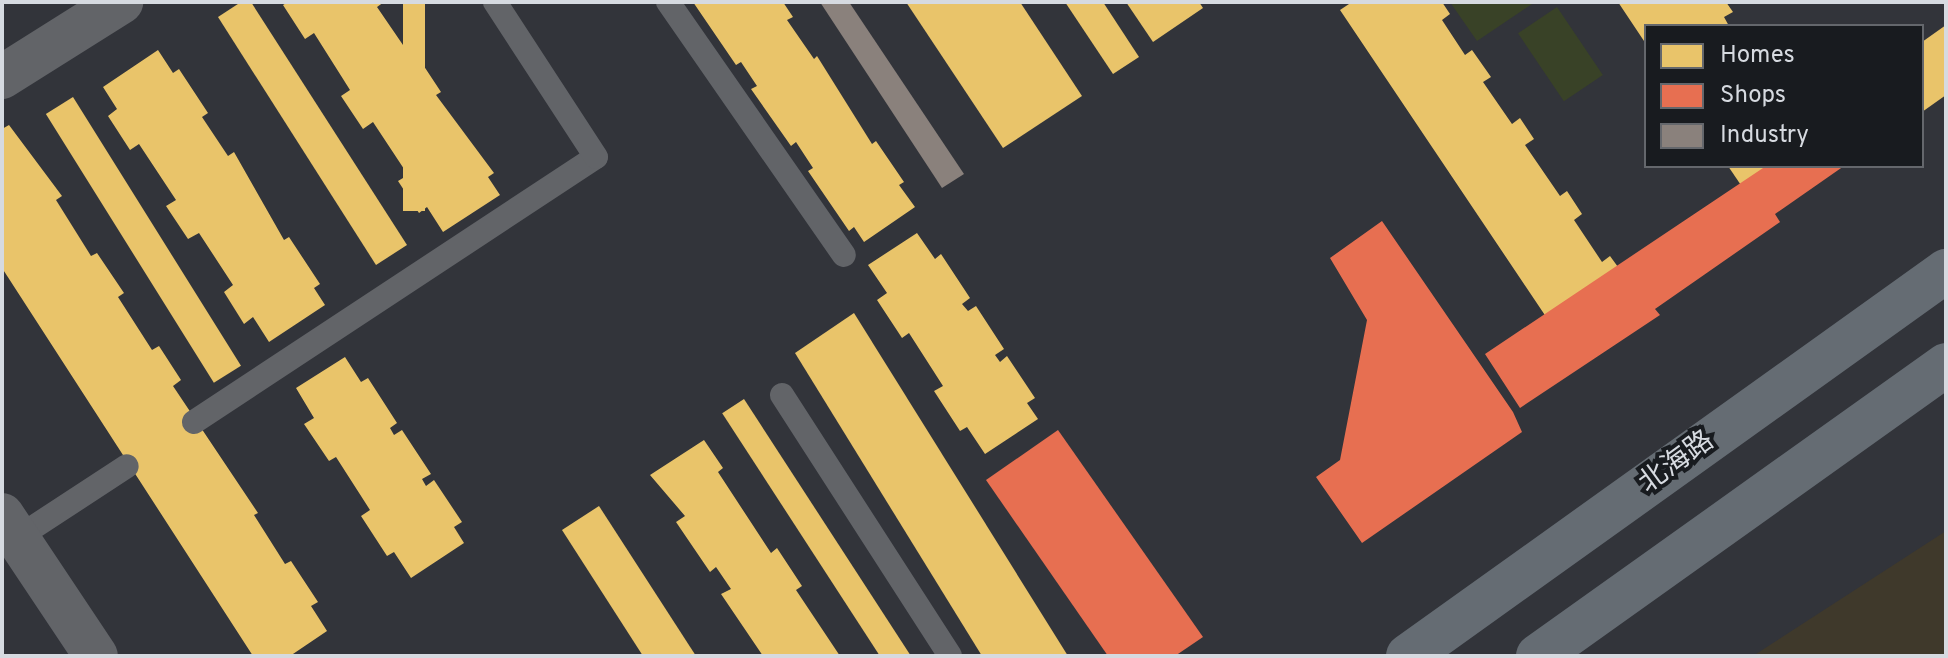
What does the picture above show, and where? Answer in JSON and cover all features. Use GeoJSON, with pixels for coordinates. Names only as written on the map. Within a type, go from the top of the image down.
{"type":"FeatureCollection","features":[{"type":"Feature","properties":{"kind":"main road","name":"北海路"},"geometry":{"type":"LineString","coordinates":[[1408,656],[1946,271]]}},
{"type":"Feature","properties":{"kind":"main road"},"geometry":{"type":"LineString","coordinates":[[1538,656],[1946,365]]}},
{"type":"Feature","properties":{"kind":"street"},"geometry":{"type":"LineString","coordinates":[[2,77],[121,2]]}},
{"type":"Feature","properties":{"kind":"street"},"geometry":{"type":"LineString","coordinates":[[10,526],[96,656]]}},
{"type":"Feature","properties":{"kind":"lane"},"geometry":{"type":"LineString","coordinates":[[194,422],[596,157],[495,2]]}},
{"type":"Feature","properties":{"kind":"lane"},"geometry":{"type":"LineString","coordinates":[[668,2],[844,255]]}},
{"type":"Feature","properties":{"kind":"lane"},"geometry":{"type":"LineString","coordinates":[[782,395],[950,656]]}},
{"type":"Feature","properties":{"kind":"lane"},"geometry":{"type":"LineString","coordinates":[[10,526],[127,466]]}},
{"type":"Feature","properties":{"kind":"shaded area"},"geometry":{"type":"Polygon","coordinates":[[[1946,531],[1946,656],[1753,656],[1946,531]]]}},
{"type":"Feature","properties":{"kind":"green space"},"geometry":{"type":"Polygon","coordinates":[[[1450,2],[1535,2],[1477,41],[1450,2]]]}},
{"type":"Feature","properties":{"kind":"green space"},"geometry":{"type":"Polygon","coordinates":[[[1557,7],[1603,75],[1564,101],[1518,33],[1557,7]]]}},
{"type":"Feature","properties":{"kind":"building: Homes"},"geometry":{"type":"Polygon","coordinates":[[[241,2],[251,2],[407,245],[376,265],[218,17],[241,2]]]}},
{"type":"Feature","properties":{"kind":"building: Homes"},"geometry":{"type":"Polygon","coordinates":[[[288,2],[384,2],[377,7],[403,45],[408,42],[441,92],[436,95],[494,173],[488,177],[500,195],[443,232],[427,207],[419,213],[398,181],[408,175],[373,122],[363,129],[341,96],[350,90],[314,33],[305,39],[283,5],[288,2]]]}},
{"type":"Feature","properties":{"kind":"building: Homes"},"geometry":{"type":"Polygon","coordinates":[[[403,2],[425,2],[425,211],[403,211],[403,2]]]}},
{"type":"Feature","properties":{"kind":"building: Homes"},"geometry":{"type":"Polygon","coordinates":[[[693,2],[783,2],[793,17],[787,20],[814,59],[817,56],[872,144],[876,141],[904,182],[899,185],[915,207],[864,242],[854,227],[849,231],[808,171],[813,168],[796,142],[791,146],[751,89],[757,86],[741,62],[736,65],[693,2]]]}},
{"type":"Feature","properties":{"kind":"building: Homes"},"geometry":{"type":"Polygon","coordinates":[[[906,2],[1020,2],[1082,96],[1003,148],[906,2]]]}},
{"type":"Feature","properties":{"kind":"building: Homes"},"geometry":{"type":"Polygon","coordinates":[[[1065,2],[1103,2],[1139,57],[1113,74],[1065,2]]]}},
{"type":"Feature","properties":{"kind":"building: Homes"},"geometry":{"type":"Polygon","coordinates":[[[1126,2],[1199,2],[1203,8],[1153,42],[1126,2]]]}},
{"type":"Feature","properties":{"kind":"building: Homes"},"geometry":{"type":"Polygon","coordinates":[[[1352,2],[1442,2],[1450,14],[1442,20],[1465,55],[1472,50],[1491,77],[1483,82],[1512,124],[1520,118],[1534,139],[1525,145],[1560,196],[1567,191],[1582,214],[1574,220],[1602,262],[1610,256],[1626,278],[1615,286],[1631,309],[1569,351],[1340,10],[1352,2]]]}},
{"type":"Feature","properties":{"kind":"building: Homes"},"geometry":{"type":"Polygon","coordinates":[[[1618,2],[1726,2],[1733,12],[1724,17],[1728,24],[1644,24],[1644,41],[1618,2]]]}},
{"type":"Feature","properties":{"kind":"building: Homes"},"geometry":{"type":"Polygon","coordinates":[[[1946,25],[1946,95],[1924,111],[1924,41],[1946,25]]]}},
{"type":"Feature","properties":{"kind":"building: Homes"},"geometry":{"type":"Polygon","coordinates":[[[158,50],[173,73],[179,69],[208,113],[202,117],[228,156],[234,152],[284,240],[289,237],[320,284],[314,288],[325,305],[269,342],[253,317],[244,324],[224,292],[233,285],[199,233],[188,239],[166,206],[176,200],[139,144],[130,150],[108,116],[117,109],[103,87],[158,50]]]}},
{"type":"Feature","properties":{"kind":"building: Homes"},"geometry":{"type":"Polygon","coordinates":[[[73,97],[241,366],[214,383],[46,114],[73,97]]]}},
{"type":"Feature","properties":{"kind":"building: Homes"},"geometry":{"type":"Polygon","coordinates":[[[9,125],[62,196],[56,200],[91,256],[97,253],[124,293],[118,297],[152,350],[159,346],[181,380],[173,386],[258,513],[254,515],[285,564],[291,561],[318,602],[311,606],[327,631],[290,656],[253,656],[2,268],[2,129],[9,125]]]}},
{"type":"Feature","properties":{"kind":"building: Homes"},"geometry":{"type":"Polygon","coordinates":[[[1729,168],[1799,168],[1751,200],[1729,168]]]}},
{"type":"Feature","properties":{"kind":"building: Homes"},"geometry":{"type":"Polygon","coordinates":[[[917,233],[935,259],[941,254],[970,298],[962,304],[968,311],[976,306],[1004,349],[995,355],[1000,362],[1007,356],[1035,398],[1027,403],[1038,419],[985,454],[967,427],[960,431],[934,391],[943,386],[909,333],[902,338],[877,300],[887,293],[868,265],[917,233]]]}},
{"type":"Feature","properties":{"kind":"building: Homes"},"geometry":{"type":"Polygon","coordinates":[[[854,313],[1068,656],[982,656],[795,353],[854,313]]]}},
{"type":"Feature","properties":{"kind":"building: Homes"},"geometry":{"type":"Polygon","coordinates":[[[345,357],[361,382],[368,378],[397,423],[390,428],[394,435],[402,430],[431,474],[422,479],[426,486],[434,480],[462,522],[454,527],[464,543],[411,578],[394,552],[387,556],[361,516],[370,510],[336,457],[329,461],[304,424],[314,418],[296,388],[345,357]]]}},
{"type":"Feature","properties":{"kind":"building: Homes"},"geometry":{"type":"Polygon","coordinates":[[[744,399],[910,655],[880,656],[722,413],[744,399]]]}},
{"type":"Feature","properties":{"kind":"building: Homes"},"geometry":{"type":"Polygon","coordinates":[[[704,440],[723,468],[718,472],[771,553],[777,548],[802,586],[796,590],[840,656],[763,656],[721,594],[731,589],[716,567],[710,572],[676,522],[685,516],[650,475],[704,440]]]}},
{"type":"Feature","properties":{"kind":"building: Homes"},"geometry":{"type":"Polygon","coordinates":[[[599,506],[696,656],[643,656],[562,530],[599,506]]]}},
{"type":"Feature","properties":{"kind":"building: Shops"},"geometry":{"type":"Polygon","coordinates":[[[1763,168],[1841,168],[1775,214],[1780,222],[1655,309],[1660,315],[1520,408],[1485,354],[1763,168]]]}},
{"type":"Feature","properties":{"kind":"building: Shops"},"geometry":{"type":"Polygon","coordinates":[[[1382,221],[1513,412],[1522,432],[1362,543],[1316,477],[1340,460],[1367,320],[1330,258],[1382,221]]]}},
{"type":"Feature","properties":{"kind":"building: Shops"},"geometry":{"type":"Polygon","coordinates":[[[1058,430],[1203,637],[1175,656],[1108,656],[986,480],[1058,430]]]}},
{"type":"Feature","properties":{"kind":"building: Industry"},"geometry":{"type":"Polygon","coordinates":[[[820,2],[849,2],[964,174],[942,188],[820,2]]]}}]}
